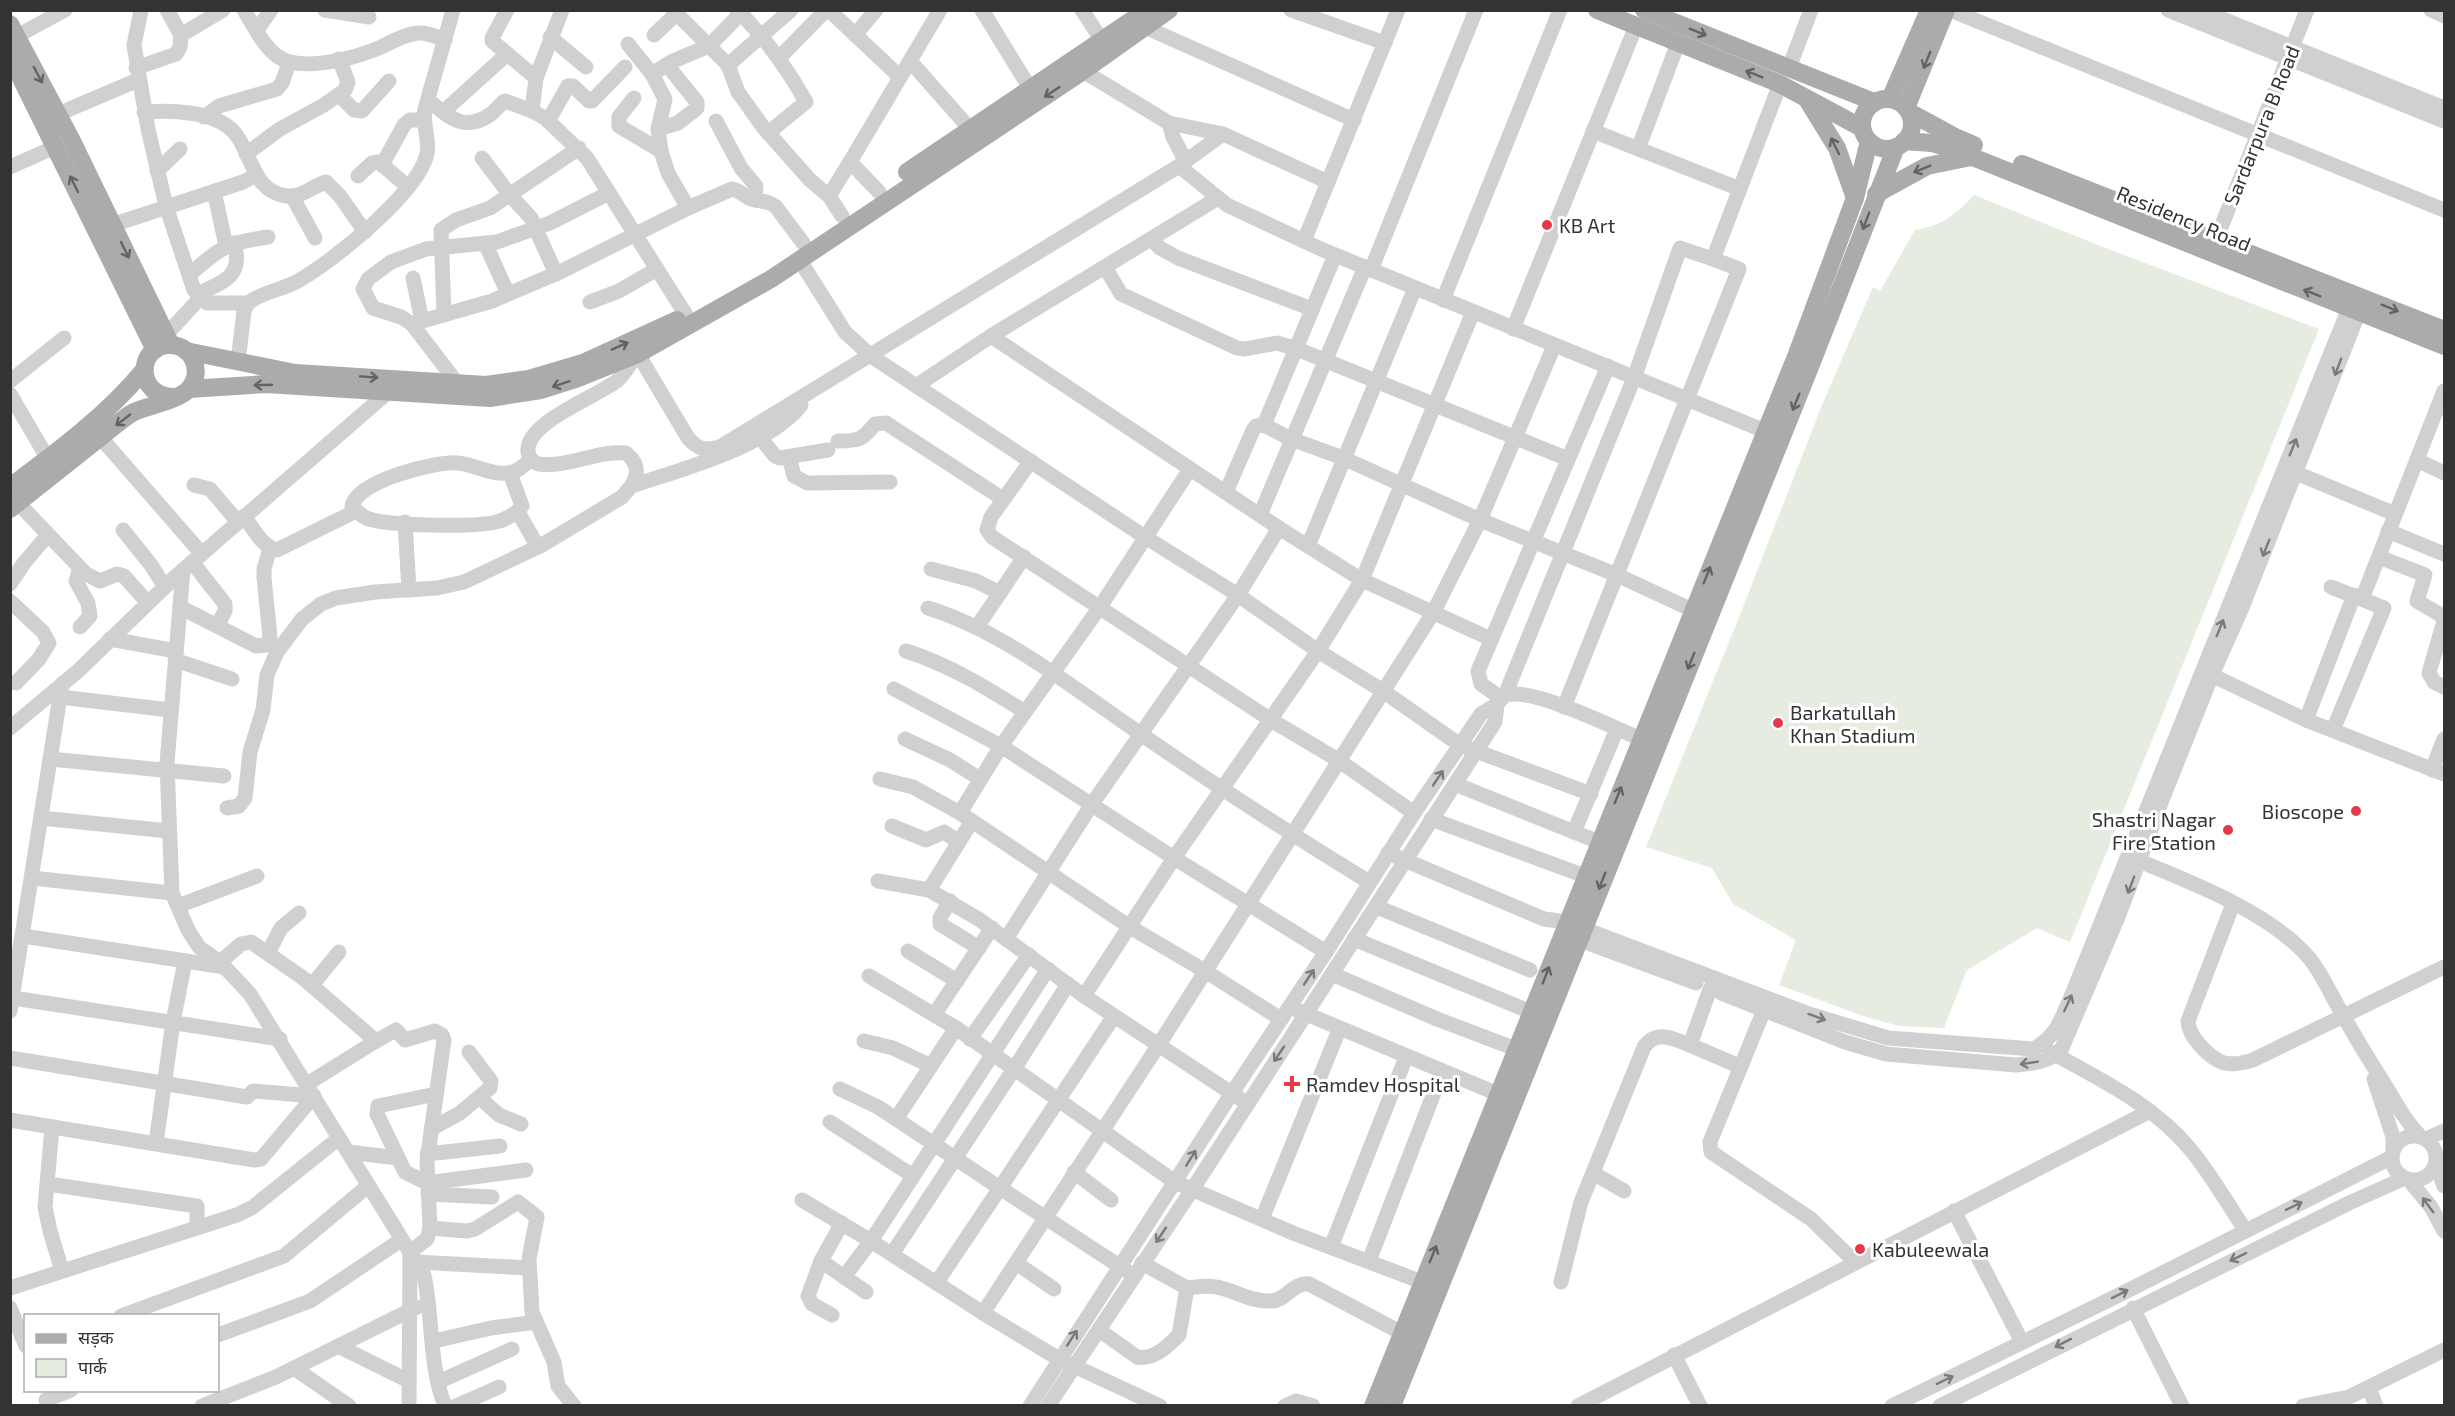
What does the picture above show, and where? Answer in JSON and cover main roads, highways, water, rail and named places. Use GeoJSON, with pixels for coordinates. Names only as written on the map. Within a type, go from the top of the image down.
{"type":"FeatureCollection","features":[{"type":"Feature","properties":{"kind":"main road"},"geometry":{"type":"LineString","coordinates":[[1147,19],[1083,72],[801,251],[761,271],[664,327],[572,366],[529,379],[486,385],[295,373],[169,345],[146,361],[145,378],[153,391],[168,397],[182,392],[266,384],[490,398],[541,390],[576,379],[638,354],[761,285],[801,251],[842,216],[1103,42],[1147,19],[1169,10]]}},
{"type":"Feature","properties":{"kind":"main road","name":"Residency Road"},"geometry":{"type":"LineString","coordinates":[[1597,10],[1640,18],[1784,76],[1806,98],[1865,135]]}},
{"type":"Feature","properties":{"kind":"main road"},"geometry":{"type":"LineString","coordinates":[[1895,106],[1929,10]]}},
{"type":"Feature","properties":{"kind":"main road"},"geometry":{"type":"LineString","coordinates":[[1373,1406],[1531,1012],[1572,931],[1585,876],[1641,739],[1701,614],[1765,431],[1855,198],[1865,135],[1864,113],[1895,106],[1948,10]]}},
{"type":"Feature","properties":{"kind":"main road","name":"Residency Road"},"geometry":{"type":"LineString","coordinates":[[1640,18],[1678,43],[1784,76],[1895,106],[1954,137],[2445,330]]}},
{"type":"Feature","properties":{"kind":"main road"},"geometry":{"type":"LineString","coordinates":[[14,30],[58,114],[169,345]]}},
{"type":"Feature","properties":{"kind":"main road"},"geometry":{"type":"LineString","coordinates":[[10,56],[55,147],[169,345],[195,365],[194,382],[182,392],[133,413],[13,500]]}},
{"type":"Feature","properties":{"kind":"main road"},"geometry":{"type":"LineString","coordinates":[[1806,98],[1837,147],[1855,198]]}},
{"type":"Feature","properties":{"kind":"main road"},"geometry":{"type":"LineString","coordinates":[[1392,1406],[1572,931],[1701,614],[1812,362],[1876,194],[1900,144],[1911,130],[1895,106]]}},
{"type":"Feature","properties":{"kind":"main road"},"geometry":{"type":"LineString","coordinates":[[1865,135],[1881,148],[1900,144]]}},
{"type":"Feature","properties":{"kind":"main road","name":"Residency Road"},"geometry":{"type":"LineString","coordinates":[[1900,144],[1932,143],[1972,157],[2445,346]]}},
{"type":"Feature","properties":{"kind":"main road"},"geometry":{"type":"LineString","coordinates":[[1876,194],[1927,166],[1972,157]]}},
{"type":"Feature","properties":{"kind":"main road"},"geometry":{"type":"LineString","coordinates":[[13,500],[48,459],[131,386],[144,370]]}},
{"type":"Feature","properties":{"kind":"place","name":"KB Art"},"geometry":{"type":"Point","coordinates":[1547,225]}},
{"type":"Feature","properties":{"kind":"place","name":"Barkatullah Khan Stadium"},"geometry":{"type":"Point","coordinates":[1778,723]}},
{"type":"Feature","properties":{"kind":"place","name":"Bioscope"},"geometry":{"type":"Point","coordinates":[2356,811]}},
{"type":"Feature","properties":{"kind":"place","name":"Shastri Nagar Fire Station"},"geometry":{"type":"Point","coordinates":[2228,830]}},
{"type":"Feature","properties":{"kind":"place","name":"Ramdev Hospital"},"geometry":{"type":"Point","coordinates":[1292,1084]}},
{"type":"Feature","properties":{"kind":"place","name":"Kabuleewala"},"geometry":{"type":"Point","coordinates":[1860,1249]}}]}
